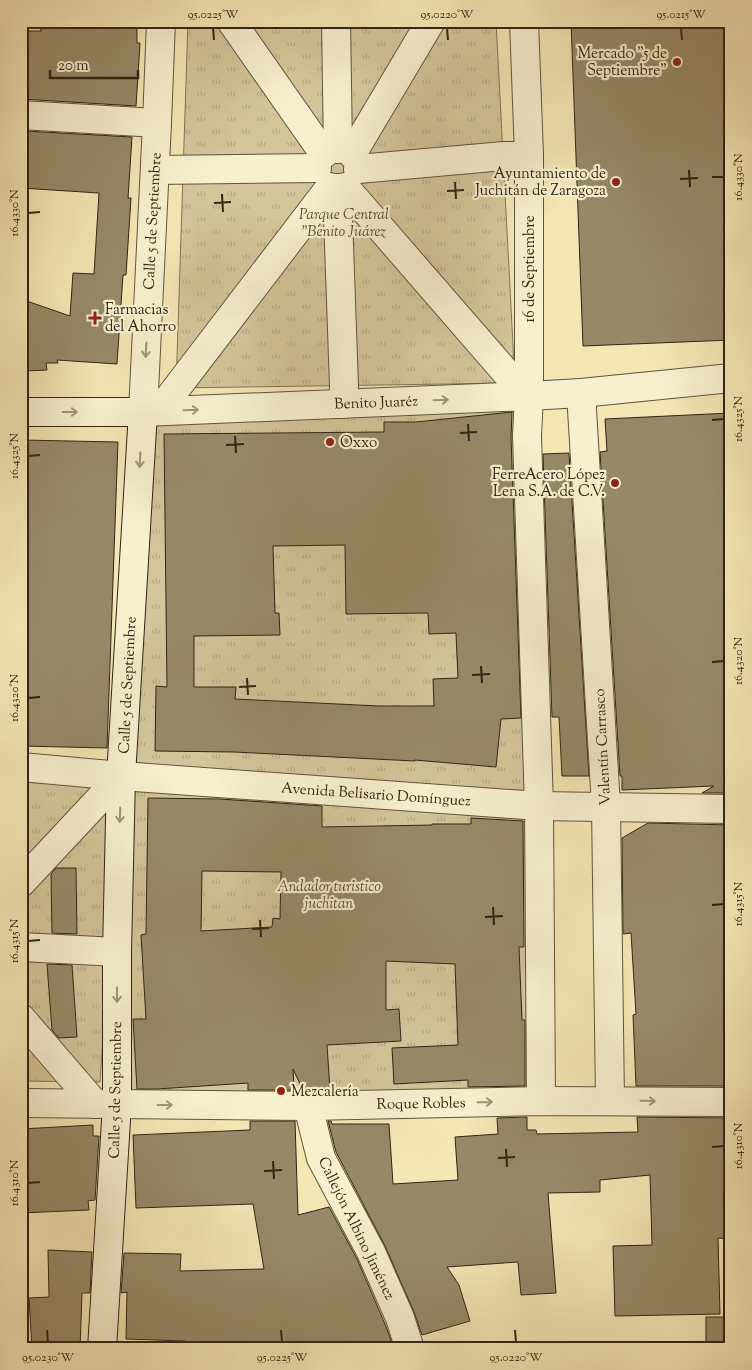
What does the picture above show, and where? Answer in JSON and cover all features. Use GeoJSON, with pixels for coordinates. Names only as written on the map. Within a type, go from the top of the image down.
{"type":"FeatureCollection","features":[{"type":"Feature","properties":{"kind":"street","name":"Calle 5 de Septiembre"},"geometry":{"type":"LineString","coordinates":[[102,1349],[106,1104],[117,952],[121,776],[151,411],[155,170],[161,21]]}},
{"type":"Feature","properties":{"kind":"street"},"geometry":{"type":"LineString","coordinates":[[231,21],[338,169],[509,376],[529,396],[527,436],[539,806],[541,1101]]}},
{"type":"Feature","properties":{"kind":"street"},"geometry":{"type":"LineString","coordinates":[[336,21],[343,404]]}},
{"type":"Feature","properties":{"kind":"street"},"geometry":{"type":"LineString","coordinates":[[151,411],[338,169],[431,21]]}},
{"type":"Feature","properties":{"kind":"street","name":"16 de Septiembre"},"geometry":{"type":"LineString","coordinates":[[524,21],[529,156],[529,396]]}},
{"type":"Feature","properties":{"kind":"street"},"geometry":{"type":"LineString","coordinates":[[21,115],[157,123]]}},
{"type":"Feature","properties":{"kind":"street"},"geometry":{"type":"LineString","coordinates":[[155,170],[338,169],[504,156],[529,156]]}},
{"type":"Feature","properties":{"kind":"street","name":"Benito Juaréz"},"geometry":{"type":"LineString","coordinates":[[21,412],[151,411],[529,396],[581,393],[731,378]]}},
{"type":"Feature","properties":{"kind":"street","name":"Valentín Carrasco"},"geometry":{"type":"LineString","coordinates":[[581,393],[606,806],[610,1101]]}},
{"type":"Feature","properties":{"kind":"street","name":"Avenida Belisario Domínguez"},"geometry":{"type":"LineString","coordinates":[[21,767],[539,806],[731,808]]}},
{"type":"Feature","properties":{"kind":"street"},"geometry":{"type":"LineString","coordinates":[[21,883],[121,776]]}},
{"type":"Feature","properties":{"kind":"street"},"geometry":{"type":"LineString","coordinates":[[21,947],[117,952]]}},
{"type":"Feature","properties":{"kind":"street"},"geometry":{"type":"LineString","coordinates":[[21,1018],[106,1104]]}},
{"type":"Feature","properties":{"kind":"street","name":"Roque Robles"},"geometry":{"type":"LineString","coordinates":[[21,1103],[308,1106],[541,1101],[731,1102]]}},
{"type":"Feature","properties":{"kind":"street","name":"Callejón Albino Jiménez"},"geometry":{"type":"LineString","coordinates":[[308,1106],[321,1158],[370,1252],[400,1318],[410,1349]]}},
{"type":"Feature","properties":{"kind":"green space","name":"Parque Central \"Benito Juárez"},"geometry":{"type":"Polygon","coordinates":[[[188,21],[496,21],[515,383],[176,388],[188,21]]]}},
{"type":"Feature","properties":{"kind":"green space","name":"Andador turistico juchitan"},"geometry":{"type":"Polygon","coordinates":[[[529,396],[541,1101],[117,1104],[143,412],[529,396]]]}},
{"type":"Feature","properties":{"kind":"green space"},"geometry":{"type":"Polygon","coordinates":[[[21,770],[120,779],[100,1082],[21,1081],[21,770]]]}},
{"type":"Feature","properties":{"kind":"building"},"geometry":{"type":"Polygon","coordinates":[[[40,21],[137,21],[137,43],[140,43],[136,106],[21,99],[21,31],[41,31],[40,21]]]}},
{"type":"Feature","properties":{"kind":"building"},"geometry":{"type":"Polygon","coordinates":[[[571,21],[731,21],[731,340],[583,346],[571,21]]]}},
{"type":"Feature","properties":{"kind":"building"},"geometry":{"type":"Polygon","coordinates":[[[25,131],[132,137],[128,198],[131,198],[126,275],[123,275],[117,364],[57,360],[58,363],[46,363],[47,370],[25,371],[24,365],[21,365],[21,299],[70,316],[73,273],[94,274],[99,193],[21,188],[25,131]]]}},
{"type":"Feature","properties":{"kind":"building"},"geometry":{"type":"Polygon","coordinates":[[[512,412],[511,437],[521,718],[501,719],[496,767],[415,760],[234,752],[155,751],[156,686],[167,687],[164,434],[384,432],[384,422],[416,422],[512,412]],[[345,545],[273,546],[275,613],[279,613],[280,635],[194,636],[194,687],[236,687],[235,699],[379,706],[434,706],[433,679],[458,678],[456,633],[429,634],[428,613],[346,614],[345,545]]]}},
{"type":"Feature","properties":{"kind":"building"},"geometry":{"type":"Polygon","coordinates":[[[731,413],[731,793],[702,793],[714,786],[622,790],[600,452],[607,451],[605,419],[731,413]]]}},
{"type":"Feature","properties":{"kind":"building"},"geometry":{"type":"Polygon","coordinates":[[[21,440],[118,442],[107,748],[21,746],[21,440]]]}},
{"type":"Feature","properties":{"kind":"building"},"geometry":{"type":"Polygon","coordinates":[[[569,453],[589,776],[562,776],[559,717],[552,717],[543,454],[569,453]]]}},
{"type":"Feature","properties":{"kind":"building"},"geometry":{"type":"Polygon","coordinates":[[[148,798],[220,799],[322,806],[322,827],[471,824],[471,818],[523,821],[524,947],[519,947],[522,1020],[525,1020],[525,1086],[468,1087],[468,1080],[394,1084],[392,1048],[458,1045],[455,964],[386,961],[386,1010],[399,1009],[401,1041],[327,1045],[330,1090],[303,1090],[293,1069],[294,1090],[248,1090],[248,1083],[137,1089],[133,1019],[146,1019],[141,935],[146,934],[148,798]],[[202,871],[201,931],[272,927],[273,918],[280,919],[281,872],[202,871]]]}},
{"type":"Feature","properties":{"kind":"building"},"geometry":{"type":"Polygon","coordinates":[[[648,823],[731,825],[731,1086],[636,1086],[633,1015],[636,1014],[631,933],[623,934],[622,838],[648,823]]]}},
{"type":"Feature","properties":{"kind":"building"},"geometry":{"type":"Polygon","coordinates":[[[56,868],[76,868],[77,934],[52,933],[51,874],[56,868]]]}},
{"type":"Feature","properties":{"kind":"building"},"geometry":{"type":"Polygon","coordinates":[[[47,964],[72,965],[77,1037],[59,1038],[52,1030],[47,964]]]}},
{"type":"Feature","properties":{"kind":"building"},"geometry":{"type":"Polygon","coordinates":[[[527,1117],[527,1130],[536,1130],[537,1134],[638,1132],[637,1117],[731,1118],[731,1239],[718,1238],[720,1314],[615,1316],[613,1246],[652,1245],[650,1175],[600,1180],[600,1192],[548,1193],[556,1293],[521,1295],[518,1262],[447,1267],[459,1285],[470,1321],[422,1335],[385,1246],[336,1152],[328,1121],[331,1121],[332,1124],[389,1124],[393,1184],[458,1180],[455,1137],[498,1134],[497,1118],[527,1117]]]}},
{"type":"Feature","properties":{"kind":"building"},"geometry":{"type":"Polygon","coordinates":[[[250,1121],[295,1121],[298,1215],[329,1207],[357,1259],[392,1343],[357,1349],[185,1349],[185,1341],[126,1339],[127,1292],[121,1293],[124,1253],[181,1254],[180,1271],[264,1269],[253,1204],[136,1208],[133,1135],[250,1130],[250,1121]]]}},
{"type":"Feature","properties":{"kind":"building"},"geometry":{"type":"Polygon","coordinates":[[[93,1125],[93,1136],[99,1136],[95,1200],[88,1201],[89,1210],[21,1213],[21,1129],[93,1125]]]}},
{"type":"Feature","properties":{"kind":"building"},"geometry":{"type":"Polygon","coordinates":[[[48,1250],[92,1252],[90,1293],[82,1293],[80,1349],[32,1349],[29,1298],[49,1297],[48,1250]]]}},
{"type":"Feature","properties":{"kind":"building"},"geometry":{"type":"Polygon","coordinates":[[[706,1317],[731,1317],[731,1349],[706,1349],[706,1317]]]}},
{"type":"Feature","properties":{"kind":"place","name":"Mercado \"5 de Septiembre\""},"geometry":{"type":"Point","coordinates":[677,62]}},
{"type":"Feature","properties":{"kind":"place","name":"Ayuntamiento de Juchitán de Zaragoza"},"geometry":{"type":"Point","coordinates":[616,182]}},
{"type":"Feature","properties":{"kind":"place","name":"Farmacias del Ahorro"},"geometry":{"type":"Point","coordinates":[95,318]}},
{"type":"Feature","properties":{"kind":"place","name":"Oxxo"},"geometry":{"type":"Point","coordinates":[330,442]}},
{"type":"Feature","properties":{"kind":"place","name":"FerreAcero López Lena S.A. de C.V."},"geometry":{"type":"Point","coordinates":[615,483]}},
{"type":"Feature","properties":{"kind":"place","name":"Mezcalería"},"geometry":{"type":"Point","coordinates":[281,1091]}}]}
